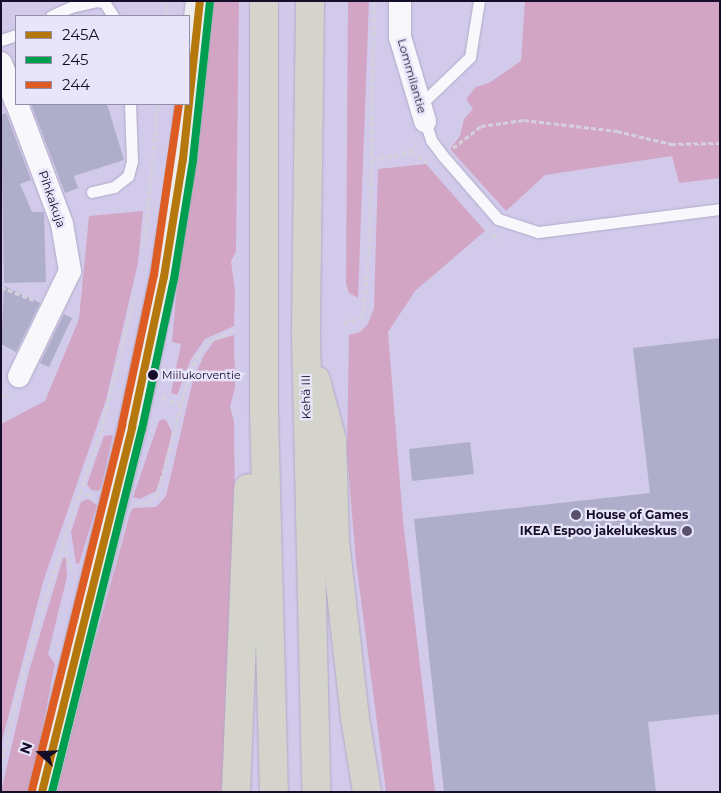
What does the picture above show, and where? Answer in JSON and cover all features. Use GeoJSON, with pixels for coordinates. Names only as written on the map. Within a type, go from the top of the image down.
{"type":"FeatureCollection","features":[{"type":"Feature","properties":{"kind":"highway"},"geometry":{"type":"LineString","coordinates":[[264,1],[264,412],[274,792]]}},
{"type":"Feature","properties":{"kind":"highway","name":"Kehä III"},"geometry":{"type":"LineString","coordinates":[[310,1],[306,337],[316,790]]}},
{"type":"Feature","properties":{"kind":"highway"},"geometry":{"type":"LineString","coordinates":[[306,337],[332,440],[335,540],[355,718],[367,792]]}},
{"type":"Feature","properties":{"kind":"highway"},"geometry":{"type":"LineString","coordinates":[[236,792],[249,449],[264,412]]}},
{"type":"Feature","properties":{"kind":"main road"},"geometry":{"type":"LineString","coordinates":[[190,94],[200,1]]}},
{"type":"Feature","properties":{"kind":"main road"},"geometry":{"type":"LineString","coordinates":[[42,792],[113,499],[164,277],[183,159],[189,105]]}},
{"type":"Feature","properties":{"kind":"street","name":"Lommilantie"},"geometry":{"type":"LineString","coordinates":[[400,1],[400,37],[422,113]]}},
{"type":"Feature","properties":{"kind":"street","name":"Pihkakuja"},"geometry":{"type":"LineString","coordinates":[[1,63],[15,100]]}},
{"type":"Feature","properties":{"kind":"street","name":"Pihkakuja"},"geometry":{"type":"LineString","coordinates":[[17,105],[62,224],[70,271],[18,376]]}},
{"type":"Feature","properties":{"kind":"lane"},"geometry":{"type":"LineString","coordinates":[[53,15],[71,7],[96,1],[104,2],[112,15]]}},
{"type":"Feature","properties":{"kind":"lane"},"geometry":{"type":"LineString","coordinates":[[479,1],[470,57],[422,113],[431,140],[498,219],[538,232],[720,209]]}},
{"type":"Feature","properties":{"kind":"lane"},"geometry":{"type":"LineString","coordinates":[[1,40],[15,35]]}},
{"type":"Feature","properties":{"kind":"lane"},"geometry":{"type":"LineString","coordinates":[[92,192],[114,187],[128,176],[132,136],[130,105]]}},
{"type":"Feature","properties":{"kind":"path"},"geometry":{"type":"LineString","coordinates":[[166,15],[167,1]]}},
{"type":"Feature","properties":{"kind":"path"},"geometry":{"type":"LineString","coordinates":[[344,324],[362,318],[364,308],[372,160],[374,1]]}},
{"type":"Feature","properties":{"kind":"path"},"geometry":{"type":"LineString","coordinates":[[143,256],[158,105]]}},
{"type":"Feature","properties":{"kind":"path"},"geometry":{"type":"LineString","coordinates":[[372,160],[411,152],[422,113]]}},
{"type":"Feature","properties":{"kind":"path"},"geometry":{"type":"LineString","coordinates":[[430,165],[481,126],[524,120],[617,132],[671,144],[720,143]]}},
{"type":"Feature","properties":{"kind":"path"},"geometry":{"type":"LineString","coordinates":[[1,287],[28,298]]}},
{"type":"Feature","properties":{"kind":"path"},"geometry":{"type":"LineString","coordinates":[[1,766],[23,674],[79,492],[102,431],[135,294]]}},
{"type":"Feature","properties":{"kind":"path"},"geometry":{"type":"LineString","coordinates":[[79,492],[134,504],[148,502],[157,495],[199,354],[209,342],[233,330]]}},
{"type":"Feature","properties":{"kind":"path"},"geometry":{"type":"LineString","coordinates":[[166,388],[163,398],[183,405]]}},
{"type":"Feature","properties":{"kind":"path"},"geometry":{"type":"LineString","coordinates":[[63,542],[71,559],[72,575]]}},
{"type":"Feature","properties":{"kind":"shaded area"},"geometry":{"type":"Polygon","coordinates":[[[212,1],[239,1],[236,252],[231,261],[235,291],[234,326],[205,339],[191,359],[177,395],[171,393],[181,344],[172,342],[177,286],[212,1]]]}},
{"type":"Feature","properties":{"kind":"shaded area"},"geometry":{"type":"Polygon","coordinates":[[[348,1],[369,1],[358,298],[349,293],[346,283],[348,1]]]}},
{"type":"Feature","properties":{"kind":"shaded area"},"geometry":{"type":"Polygon","coordinates":[[[525,1],[720,1],[720,178],[679,183],[672,156],[545,175],[506,211],[450,149],[460,136],[464,119],[473,109],[466,99],[476,87],[489,83],[521,61],[525,1]]]}},
{"type":"Feature","properties":{"kind":"shaded area"},"geometry":{"type":"Polygon","coordinates":[[[426,164],[485,231],[415,291],[388,332],[403,521],[435,792],[386,792],[356,562],[347,453],[349,335],[360,332],[368,324],[374,308],[378,169],[426,164]]]}},
{"type":"Feature","properties":{"kind":"shaded area"},"geometry":{"type":"Polygon","coordinates":[[[143,211],[138,263],[106,400],[43,582],[1,745],[1,424],[45,401],[79,319],[89,216],[143,211]]]}},
{"type":"Feature","properties":{"kind":"shaded area"},"geometry":{"type":"Polygon","coordinates":[[[234,335],[235,388],[230,407],[234,421],[235,510],[222,792],[54,792],[130,513],[133,508],[156,507],[166,496],[193,380],[204,355],[214,341],[234,335]]]}},
{"type":"Feature","properties":{"kind":"shaded area"},"geometry":{"type":"Polygon","coordinates":[[[162,419],[166,420],[172,432],[156,491],[140,499],[133,497],[159,421],[162,419]]]}},
{"type":"Feature","properties":{"kind":"shaded area"},"geometry":{"type":"Polygon","coordinates":[[[113,435],[101,488],[98,491],[91,490],[87,484],[104,436],[113,435]]]}},
{"type":"Feature","properties":{"kind":"shaded area"},"geometry":{"type":"Polygon","coordinates":[[[88,499],[97,505],[79,564],[76,563],[71,532],[81,502],[88,499]]]}},
{"type":"Feature","properties":{"kind":"shaded area"},"geometry":{"type":"Polygon","coordinates":[[[63,558],[66,558],[67,577],[48,654],[55,664],[30,792],[1,792],[29,671],[63,558]]]}},
{"type":"Feature","properties":{"kind":"building"},"geometry":{"type":"Polygon","coordinates":[[[31,105],[107,105],[124,160],[74,176],[78,188],[65,193],[31,105]]]}},
{"type":"Feature","properties":{"kind":"building"},"geometry":{"type":"Polygon","coordinates":[[[6,113],[31,180],[20,184],[32,212],[44,212],[46,282],[4,283],[1,115],[6,113]]]}},
{"type":"Feature","properties":{"kind":"building"},"geometry":{"type":"Polygon","coordinates":[[[4,286],[40,303],[16,352],[1,344],[4,286]]]}},
{"type":"Feature","properties":{"kind":"building"},"geometry":{"type":"Polygon","coordinates":[[[64,314],[72,318],[49,367],[40,363],[64,314]]]}},
{"type":"Feature","properties":{"kind":"building"},"geometry":{"type":"Polygon","coordinates":[[[720,338],[720,714],[648,722],[656,792],[444,792],[414,519],[650,493],[633,348],[720,338]]]}},
{"type":"Feature","properties":{"kind":"building"},"geometry":{"type":"Polygon","coordinates":[[[470,442],[474,474],[412,481],[409,449],[470,442]]]}},
{"type":"Feature","properties":{"kind":"transit line","name":"245A"},"geometry":{"type":"LineString","coordinates":[[190,94],[200,1]]}},
{"type":"Feature","properties":{"kind":"transit line","name":"245"},"geometry":{"type":"LineString","coordinates":[[52,792],[142,429],[174,279],[193,160],[210,2]]}},
{"type":"Feature","properties":{"kind":"transit line","name":"244"},"geometry":{"type":"LineString","coordinates":[[32,790],[122,425],[154,275],[179,105]]}},
{"type":"Feature","properties":{"kind":"transit line","name":"245A"},"geometry":{"type":"LineString","coordinates":[[42,792],[132,427],[164,277],[183,159],[189,105]]}},
{"type":"Feature","properties":{"kind":"place","name":"Miilukorventie"},"geometry":{"type":"Point","coordinates":[153,375]}},
{"type":"Feature","properties":{"kind":"place","name":"House of Games"},"geometry":{"type":"Point","coordinates":[576,515]}},
{"type":"Feature","properties":{"kind":"place","name":"IKEA Espoo jakelukeskus"},"geometry":{"type":"Point","coordinates":[687,531]}}]}
